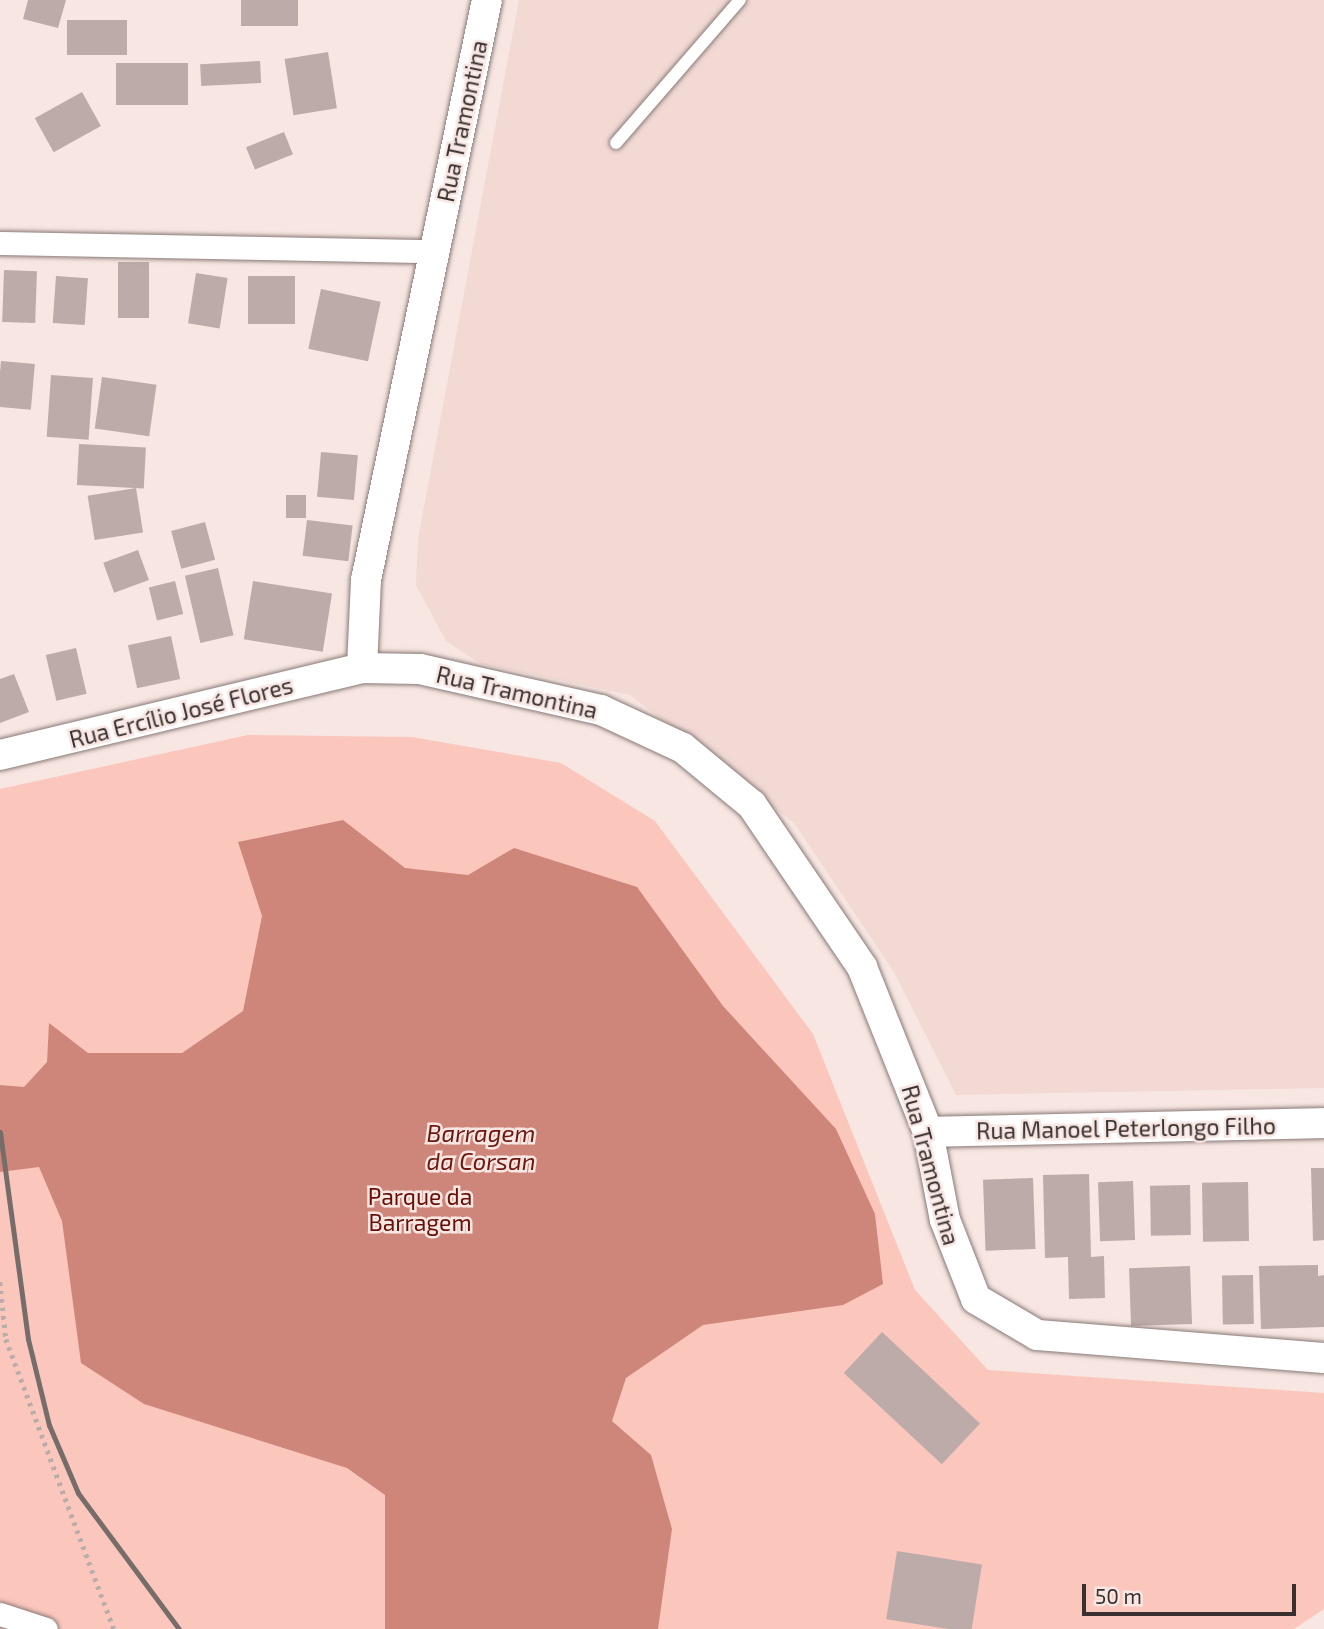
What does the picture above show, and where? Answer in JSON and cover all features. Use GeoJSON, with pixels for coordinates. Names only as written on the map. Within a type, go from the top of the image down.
{"type":"FeatureCollection","features":[{"type":"Feature","properties":{"kind":"street","name":"Rua Tramontina"},"geometry":{"type":"LineString","coordinates":[[487,0],[366,580],[362,668],[420,669],[601,710],[683,748],[742,796],[862,967],[928,1132],[959,1268],[976,1300],[1006,1321],[1071,1340],[1324,1358]]}},
{"type":"Feature","properties":{"kind":"street"},"geometry":{"type":"LineString","coordinates":[[0,243],[435,251]]}},
{"type":"Feature","properties":{"kind":"street","name":"Rua Ercílio José Flores"},"geometry":{"type":"LineString","coordinates":[[0,755],[362,668]]}},
{"type":"Feature","properties":{"kind":"street","name":"Rua Manoel Peterlongo Filho"},"geometry":{"type":"LineString","coordinates":[[928,1132],[1324,1123]]}},
{"type":"Feature","properties":{"kind":"street"},"geometry":{"type":"LineString","coordinates":[[0,1614],[46,1629]]}},
{"type":"Feature","properties":{"kind":"lane"},"geometry":{"type":"LineString","coordinates":[[616,143],[740,0]]}},
{"type":"Feature","properties":{"kind":"path"},"geometry":{"type":"LineString","coordinates":[[0,1282],[6,1339],[114,1629]]}},
{"type":"Feature","properties":{"kind":"shaded area"},"geometry":{"type":"Polygon","coordinates":[[[519,0],[1324,0],[1324,1088],[956,1095],[894,972],[794,823],[630,695],[481,664],[446,641],[416,585],[418,539],[519,0]]]}},
{"type":"Feature","properties":{"kind":"green space","name":"Parque da Barragem"},"geometry":{"type":"Polygon","coordinates":[[[248,735],[412,737],[561,763],[655,821],[813,1034],[915,1290],[988,1370],[1324,1393],[1324,1609],[1294,1629],[0,1629],[0,789],[248,735]]]}},
{"type":"Feature","properties":{"kind":"water","name":"Barragem da Corsan"},"geometry":{"type":"Polygon","coordinates":[[[343,820],[405,868],[468,875],[514,848],[637,887],[723,1006],[836,1129],[875,1214],[883,1284],[843,1305],[703,1325],[626,1378],[612,1421],[651,1455],[672,1529],[658,1629],[385,1629],[385,1495],[347,1468],[144,1404],[81,1363],[62,1221],[39,1167],[0,1172],[0,1085],[24,1087],[47,1062],[49,1023],[88,1053],[182,1053],[243,1011],[262,916],[238,842],[343,820]]]}},
{"type":"Feature","properties":{"kind":"building"},"geometry":{"type":"Polygon","coordinates":[[[28,0],[66,0],[58,28],[23,19],[28,0]]]}},
{"type":"Feature","properties":{"kind":"building"},"geometry":{"type":"Polygon","coordinates":[[[241,0],[298,0],[298,26],[241,26],[241,0]]]}},
{"type":"Feature","properties":{"kind":"building"},"geometry":{"type":"Polygon","coordinates":[[[67,20],[127,20],[127,55],[67,55],[67,20]]]}},
{"type":"Feature","properties":{"kind":"building"},"geometry":{"type":"Polygon","coordinates":[[[328,52],[337,108],[293,115],[285,59],[328,52]]]}},
{"type":"Feature","properties":{"kind":"building"},"geometry":{"type":"Polygon","coordinates":[[[260,61],[261,83],[201,86],[200,64],[260,61]]]}},
{"type":"Feature","properties":{"kind":"building"},"geometry":{"type":"Polygon","coordinates":[[[116,63],[188,63],[188,105],[116,105],[116,63]]]}},
{"type":"Feature","properties":{"kind":"building"},"geometry":{"type":"Polygon","coordinates":[[[82,92],[101,126],[54,152],[35,118],[82,92]]]}},
{"type":"Feature","properties":{"kind":"building"},"geometry":{"type":"Polygon","coordinates":[[[284,132],[293,154],[255,170],[246,147],[284,132]]]}},
{"type":"Feature","properties":{"kind":"building"},"geometry":{"type":"Polygon","coordinates":[[[118,262],[149,262],[149,318],[118,318],[118,262]]]}},
{"type":"Feature","properties":{"kind":"building"},"geometry":{"type":"Polygon","coordinates":[[[4,270],[37,271],[35,323],[2,322],[4,270]]]}},
{"type":"Feature","properties":{"kind":"building"},"geometry":{"type":"Polygon","coordinates":[[[196,273],[228,278],[220,328],[188,323],[196,273]]]}},
{"type":"Feature","properties":{"kind":"building"},"geometry":{"type":"Polygon","coordinates":[[[56,276],[88,278],[85,325],[53,323],[56,276]]]}},
{"type":"Feature","properties":{"kind":"building"},"geometry":{"type":"Polygon","coordinates":[[[248,276],[295,276],[295,324],[248,324],[248,276]]]}},
{"type":"Feature","properties":{"kind":"building"},"geometry":{"type":"Polygon","coordinates":[[[321,289],[381,302],[368,361],[308,349],[321,289]]]}},
{"type":"Feature","properties":{"kind":"building"},"geometry":{"type":"Polygon","coordinates":[[[1,361],[35,364],[31,410],[0,407],[1,361]]]}},
{"type":"Feature","properties":{"kind":"building"},"geometry":{"type":"Polygon","coordinates":[[[51,375],[93,378],[89,440],[47,437],[51,375]]]}},
{"type":"Feature","properties":{"kind":"building"},"geometry":{"type":"Polygon","coordinates":[[[102,377],[156,385],[149,436],[95,428],[102,377]]]}},
{"type":"Feature","properties":{"kind":"building"},"geometry":{"type":"Polygon","coordinates":[[[79,444],[146,448],[144,488],[77,485],[79,444]]]}},
{"type":"Feature","properties":{"kind":"building"},"geometry":{"type":"Polygon","coordinates":[[[321,452],[358,455],[354,500],[317,497],[321,452]]]}},
{"type":"Feature","properties":{"kind":"building"},"geometry":{"type":"Polygon","coordinates":[[[136,488],[143,532],[95,540],[88,496],[136,488]]]}},
{"type":"Feature","properties":{"kind":"building"},"geometry":{"type":"Polygon","coordinates":[[[286,495],[306,495],[306,518],[286,518],[286,495]]]}},
{"type":"Feature","properties":{"kind":"building"},"geometry":{"type":"Polygon","coordinates":[[[307,520],[353,526],[348,561],[303,556],[307,520]]]}},
{"type":"Feature","properties":{"kind":"building"},"geometry":{"type":"Polygon","coordinates":[[[205,522],[215,560],[181,569],[171,531],[205,522]]]}},
{"type":"Feature","properties":{"kind":"building"},"geometry":{"type":"Polygon","coordinates":[[[138,550],[149,580],[114,593],[103,563],[138,550]]]}},
{"type":"Feature","properties":{"kind":"building"},"geometry":{"type":"Polygon","coordinates":[[[218,568],[234,635],[200,643],[185,576],[218,568]]]}},
{"type":"Feature","properties":{"kind":"building"},"geometry":{"type":"Polygon","coordinates":[[[175,581],[183,614],[157,621],[149,588],[175,581]]]}},
{"type":"Feature","properties":{"kind":"building"},"geometry":{"type":"Polygon","coordinates":[[[253,581],[332,594],[323,652],[244,639],[253,581]]]}},
{"type":"Feature","properties":{"kind":"building"},"geometry":{"type":"Polygon","coordinates":[[[171,636],[180,679],[137,688],[128,645],[171,636]]]}},
{"type":"Feature","properties":{"kind":"building"},"geometry":{"type":"Polygon","coordinates":[[[76,648],[87,694],[56,701],[46,655],[76,648]]]}},
{"type":"Feature","properties":{"kind":"building"},"geometry":{"type":"Polygon","coordinates":[[[14,674],[29,712],[0,723],[0,679],[14,674]]]}},
{"type":"Feature","properties":{"kind":"building"},"geometry":{"type":"Polygon","coordinates":[[[1311,1168],[1324,1168],[1324,1240],[1313,1241],[1311,1168]]]}},
{"type":"Feature","properties":{"kind":"building"},"geometry":{"type":"Polygon","coordinates":[[[1089,1174],[1091,1257],[1104,1256],[1105,1298],[1069,1299],[1068,1257],[1045,1258],[1043,1175],[1089,1174]]]}},
{"type":"Feature","properties":{"kind":"building"},"geometry":{"type":"Polygon","coordinates":[[[1033,1178],[1035,1249],[986,1251],[983,1180],[1033,1178]]]}},
{"type":"Feature","properties":{"kind":"building"},"geometry":{"type":"Polygon","coordinates":[[[1133,1181],[1135,1240],[1100,1241],[1098,1182],[1133,1181]]]}},
{"type":"Feature","properties":{"kind":"building"},"geometry":{"type":"Polygon","coordinates":[[[1248,1182],[1249,1241],[1203,1242],[1202,1183],[1248,1182]]]}},
{"type":"Feature","properties":{"kind":"building"},"geometry":{"type":"Polygon","coordinates":[[[1190,1185],[1191,1235],[1151,1236],[1150,1186],[1190,1185]]]}},
{"type":"Feature","properties":{"kind":"building"},"geometry":{"type":"Polygon","coordinates":[[[1318,1265],[1318,1276],[1324,1275],[1324,1327],[1261,1329],[1259,1266],[1318,1265]]]}},
{"type":"Feature","properties":{"kind":"building"},"geometry":{"type":"Polygon","coordinates":[[[1190,1266],[1192,1324],[1131,1326],[1129,1268],[1190,1266]]]}},
{"type":"Feature","properties":{"kind":"building"},"geometry":{"type":"Polygon","coordinates":[[[1253,1275],[1254,1324],[1223,1325],[1222,1276],[1253,1275]]]}},
{"type":"Feature","properties":{"kind":"building"},"geometry":{"type":"Polygon","coordinates":[[[882,1332],[980,1423],[942,1464],[844,1373],[882,1332]]]}},
{"type":"Feature","properties":{"kind":"building"},"geometry":{"type":"Polygon","coordinates":[[[897,1551],[982,1564],[972,1629],[948,1629],[886,1619],[897,1551]]]}},
{"type":"Feature","properties":{"kind":"railway"},"geometry":{"type":"LineString","coordinates":[[0,1132],[28,1339],[49,1425],[78,1493],[179,1629]]}}]}
